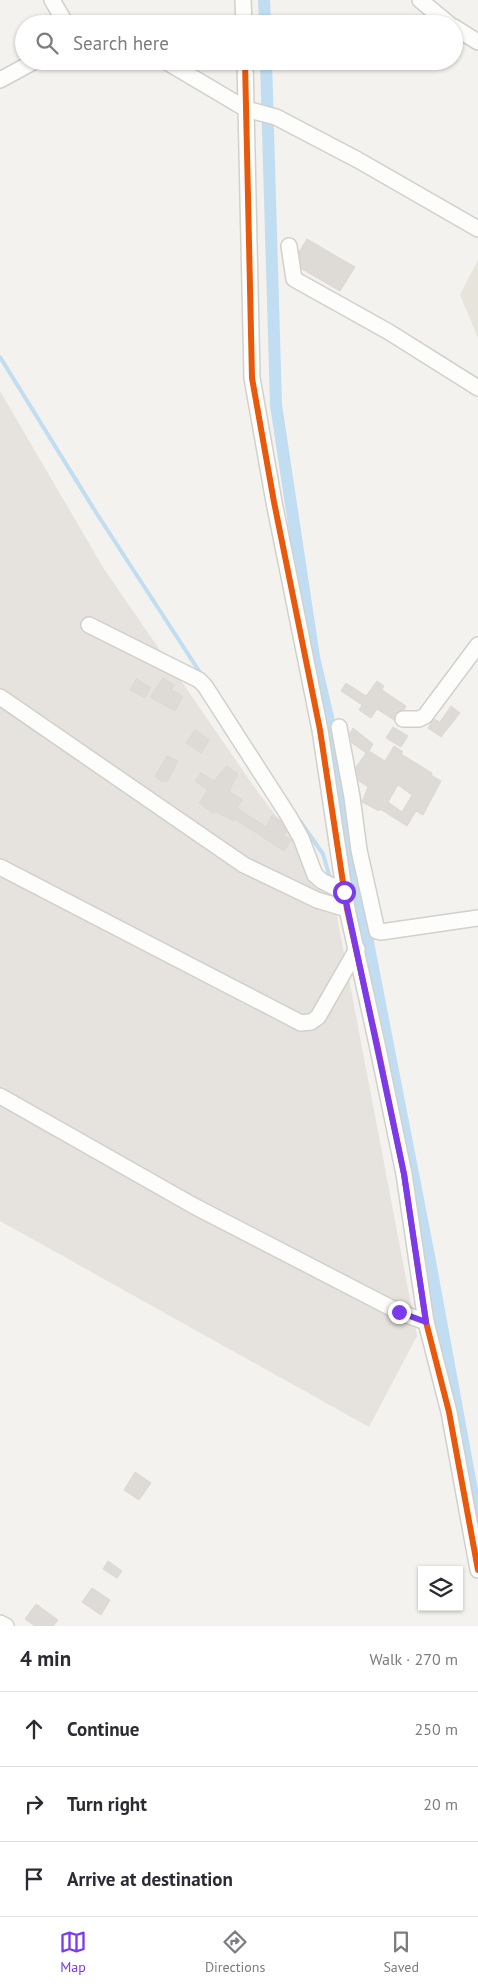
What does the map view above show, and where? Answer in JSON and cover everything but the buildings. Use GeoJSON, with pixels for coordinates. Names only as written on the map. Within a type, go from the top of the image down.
{"type":"FeatureCollection","features":[{"type":"Feature","properties":{"kind":"street"},"geometry":{"type":"LineString","coordinates":[[52,0],[61,15]]}},
{"type":"Feature","properties":{"kind":"street"},"geometry":{"type":"LineString","coordinates":[[243,0],[244,15]]}},
{"type":"Feature","properties":{"kind":"street"},"geometry":{"type":"LineString","coordinates":[[420,0],[438,15]]}},
{"type":"Feature","properties":{"kind":"street"},"geometry":{"type":"LineString","coordinates":[[463,33],[478,42]]}},
{"type":"Feature","properties":{"kind":"street"},"geometry":{"type":"LineString","coordinates":[[0,80],[18,70]]}},
{"type":"Feature","properties":{"kind":"street"},"geometry":{"type":"LineString","coordinates":[[180,70],[246,109],[276,117],[358,160],[478,230]]}},
{"type":"Feature","properties":{"kind":"street"},"geometry":{"type":"LineString","coordinates":[[245,70],[252,378],[274,502],[316,712],[339,853],[346,909],[357,949],[404,1174],[426,1322],[448,1412],[478,1570]]}},
{"type":"Feature","properties":{"kind":"street"},"geometry":{"type":"LineString","coordinates":[[289,246],[294,279],[389,332],[478,388]]}},
{"type":"Feature","properties":{"kind":"street"},"geometry":{"type":"LineString","coordinates":[[89,625],[199,680],[205,686],[297,830],[314,875],[344,892]]}},
{"type":"Feature","properties":{"kind":"street"},"geometry":{"type":"LineString","coordinates":[[403,719],[419,719],[430,711],[478,645]]}},
{"type":"Feature","properties":{"kind":"street"},"geometry":{"type":"LineString","coordinates":[[0,697],[244,865],[317,900],[346,909]]}},
{"type":"Feature","properties":{"kind":"street"},"geometry":{"type":"LineString","coordinates":[[339,727],[352,797],[359,850],[376,929],[379,932],[478,918]]}},
{"type":"Feature","properties":{"kind":"street"},"geometry":{"type":"LineString","coordinates":[[339,853],[359,850]]}},
{"type":"Feature","properties":{"kind":"street"},"geometry":{"type":"LineString","coordinates":[[0,867],[301,1023],[310,1022],[318,1017],[357,949]]}},
{"type":"Feature","properties":{"kind":"street"},"geometry":{"type":"LineString","coordinates":[[0,1096],[194,1206],[399,1312],[426,1322]]}},
{"type":"Feature","properties":{"kind":"street"},"geometry":{"type":"LineString","coordinates":[[0,1623],[6,1626]]}},
{"type":"Feature","properties":{"kind":"shaded area"},"geometry":{"type":"Polygon","coordinates":[[[478,260],[478,338],[460,295],[478,260]]]}},
{"type":"Feature","properties":{"kind":"shaded area"},"geometry":{"type":"Polygon","coordinates":[[[0,391],[104,569],[255,788],[332,890],[417,1336],[369,1427],[0,1221],[0,391]]]}},
{"type":"Feature","properties":{"kind":"waterway"},"geometry":{"type":"LineString","coordinates":[[264,0],[265,15]]}},
{"type":"Feature","properties":{"kind":"waterway"},"geometry":{"type":"LineString","coordinates":[[266,70],[276,405],[314,657],[328,717],[366,932],[429,1256],[478,1523]]}},
{"type":"Feature","properties":{"kind":"waterway"},"geometry":{"type":"LineString","coordinates":[[0,357],[97,514],[201,674]]}},
{"type":"Feature","properties":{"kind":"waterway"},"geometry":{"type":"LineString","coordinates":[[300,821],[323,854],[330,878],[333,879]]}},
{"type":"Feature","properties":{"kind":"cycle path"},"geometry":{"type":"LineString","coordinates":[[245,70],[252,378],[274,502],[320,730],[347,909],[404,1174],[426,1322],[449,1412],[478,1570]]}},
{"type":"Feature","properties":{"kind":"route"},"geometry":{"type":"LineString","coordinates":[[344,892],[346,909],[357,949],[404,1174],[426,1322],[399,1312]]}}]}
